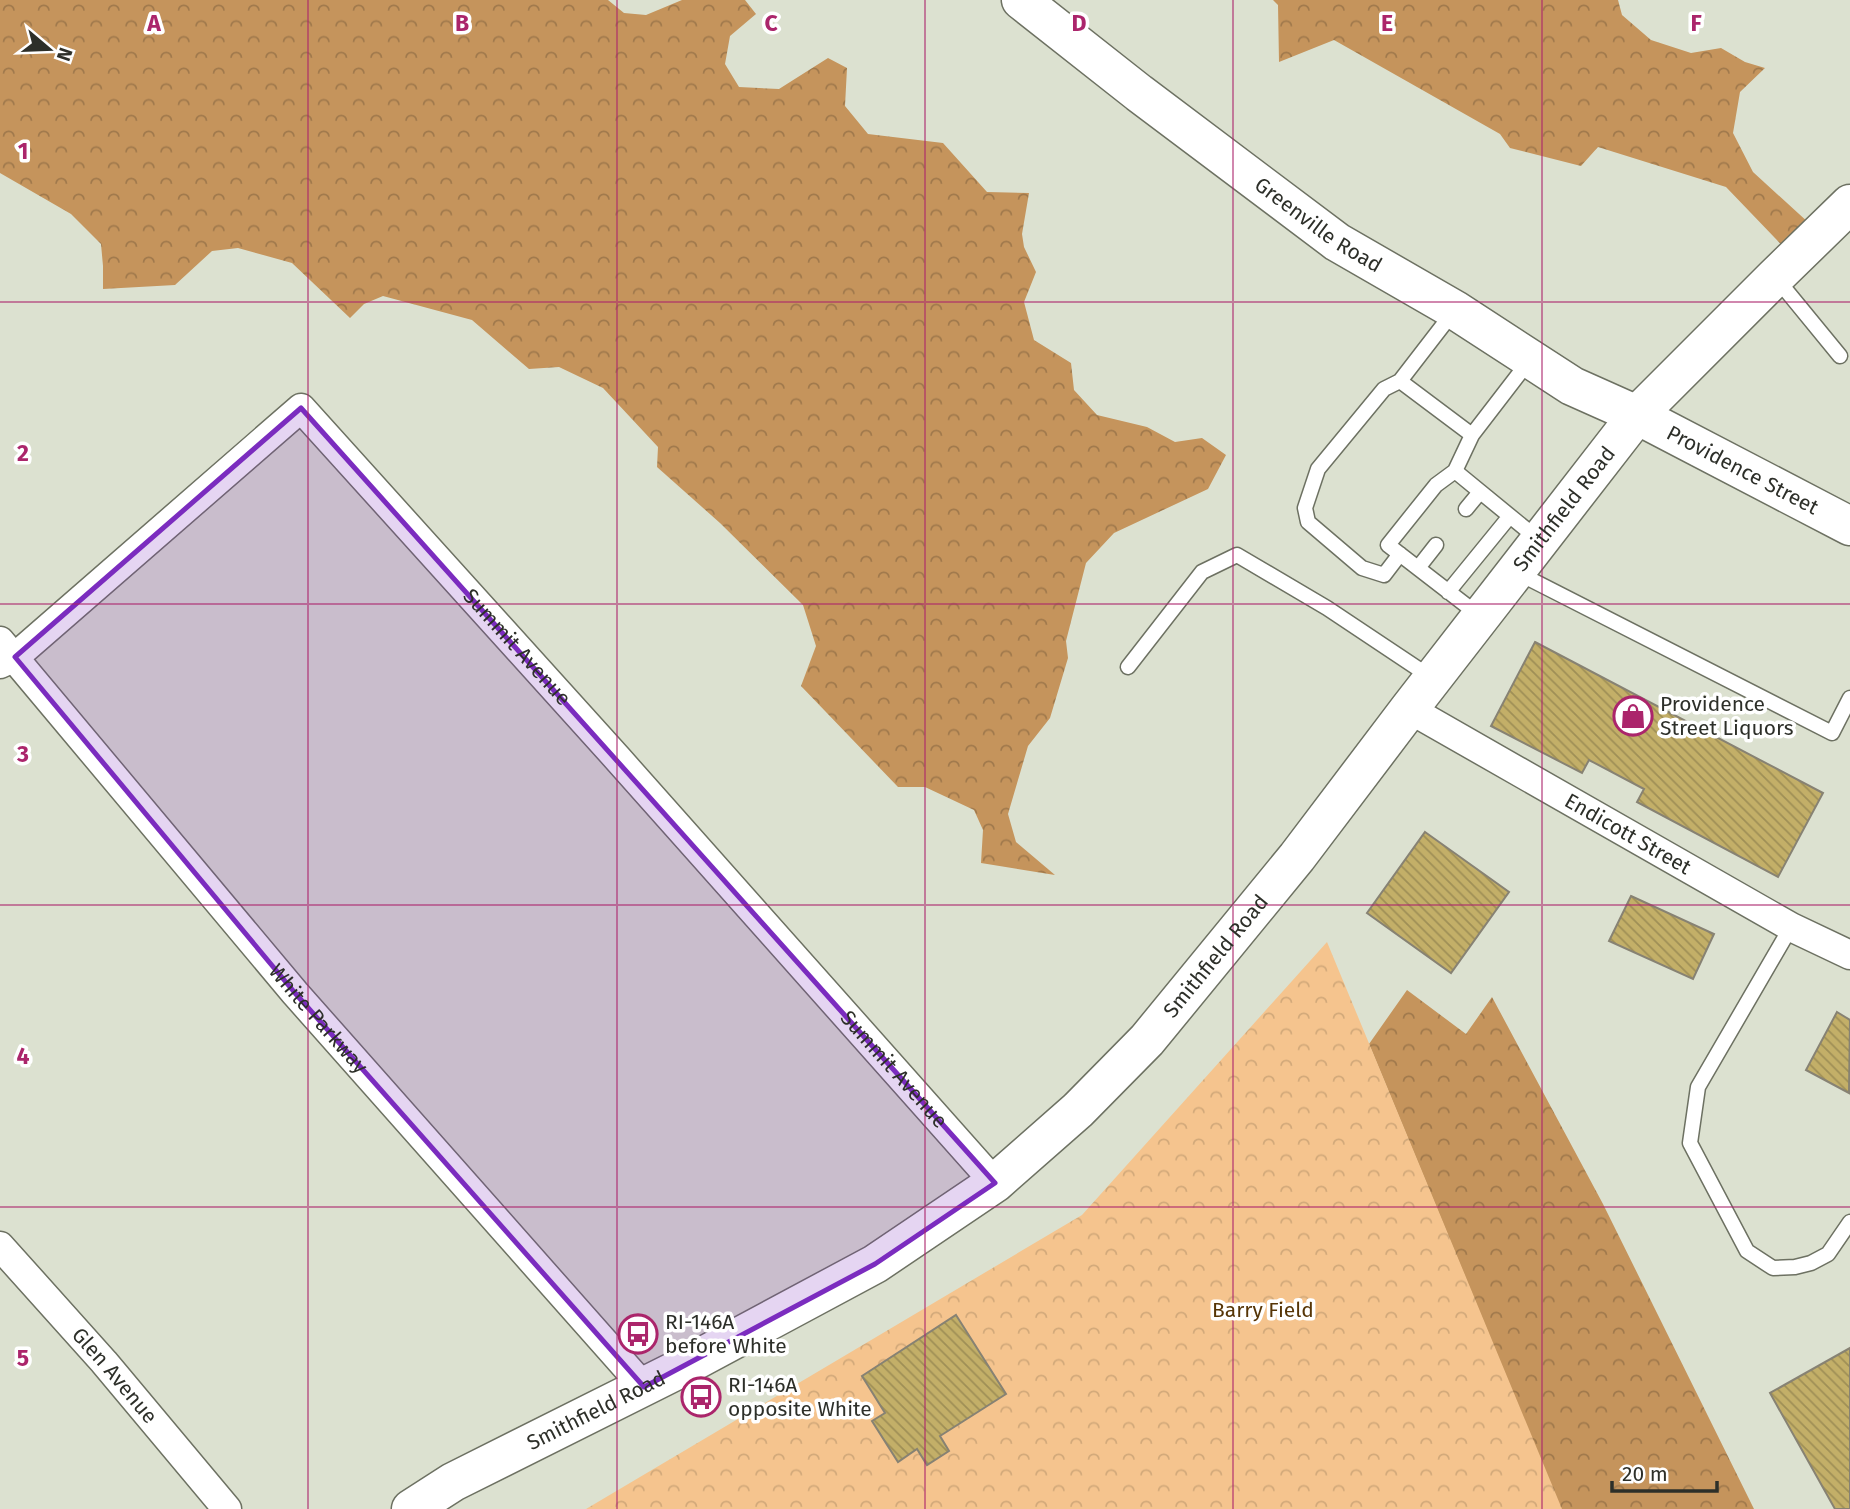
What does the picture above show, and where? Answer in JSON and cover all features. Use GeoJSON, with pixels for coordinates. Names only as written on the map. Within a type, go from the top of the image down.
{"type":"FeatureCollection","features":[{"type":"Feature","properties":{"kind":"main road","name":"Greenville Road"},"geometry":{"type":"LineString","coordinates":[[1021,0],[1337,242],[1455,310],[1572,386],[1637,415]]}},
{"type":"Feature","properties":{"kind":"main road","name":"Smithfield Road"},"geometry":{"type":"LineString","coordinates":[[411,1509],[453,1482],[644,1387],[875,1264],[995,1183],[1078,1110],[1147,1040],[1297,857],[1637,415],[1850,204]]}},
{"type":"Feature","properties":{"kind":"main road","name":"Providence Street"},"geometry":{"type":"LineString","coordinates":[[1637,415],[1850,526]]}},
{"type":"Feature","properties":{"kind":"street","name":"Summit Avenue"},"geometry":{"type":"LineString","coordinates":[[5,654],[301,408],[995,1183]]}},
{"type":"Feature","properties":{"kind":"street","name":"White Parkway"},"geometry":{"type":"LineString","coordinates":[[5,654],[295,993],[644,1387]]}},
{"type":"Feature","properties":{"kind":"street","name":"Endicott Street"},"geometry":{"type":"LineString","coordinates":[[1409,709],[1791,927],[1850,955]]}},
{"type":"Feature","properties":{"kind":"street","name":"Glen Avenue"},"geometry":{"type":"LineString","coordinates":[[0,1246],[104,1362],[227,1509]]}},
{"type":"Feature","properties":{"kind":"lane"},"geometry":{"type":"LineString","coordinates":[[1775,277],[1840,356]]}},
{"type":"Feature","properties":{"kind":"lane"},"geometry":{"type":"LineString","coordinates":[[1400,554],[1384,575],[1362,568],[1308,522],[1305,508],[1318,469],[1384,389],[1400,381],[1455,310]]}},
{"type":"Feature","properties":{"kind":"lane"},"geometry":{"type":"LineString","coordinates":[[1481,617],[1388,545],[1436,485],[1455,471],[1472,435],[1530,359]]}},
{"type":"Feature","properties":{"kind":"lane"},"geometry":{"type":"LineString","coordinates":[[1400,381],[1472,435]]}},
{"type":"Feature","properties":{"kind":"lane"},"geometry":{"type":"LineString","coordinates":[[1455,471],[1541,541]]}},
{"type":"Feature","properties":{"kind":"lane"},"geometry":{"type":"LineString","coordinates":[[1466,509],[1480,492]]}},
{"type":"Feature","properties":{"kind":"lane"},"geometry":{"type":"LineString","coordinates":[[1448,592],[1510,516]]}},
{"type":"Feature","properties":{"kind":"lane"},"geometry":{"type":"LineString","coordinates":[[1418,568],[1436,545]]}},
{"type":"Feature","properties":{"kind":"lane"},"geometry":{"type":"LineString","coordinates":[[1128,667],[1202,572],[1237,555],[1327,608],[1433,678]]}},
{"type":"Feature","properties":{"kind":"lane"},"geometry":{"type":"LineString","coordinates":[[1517,572],[1832,733],[1850,698]]}},
{"type":"Feature","properties":{"kind":"lane"},"geometry":{"type":"LineString","coordinates":[[1791,927],[1698,1087],[1690,1143],[1746,1251],[1773,1268],[1795,1268],[1828,1254],[1850,1223]]}},
{"type":"Feature","properties":{"kind":"highlighted area"},"geometry":{"type":"Polygon","coordinates":[[[301,408],[995,1183],[875,1264],[644,1387],[295,993],[15,657],[301,408]]]}},
{"type":"Feature","properties":{"kind":"green space"},"geometry":{"type":"Polygon","coordinates":[[[0,0],[608,0],[624,13],[646,15],[682,0],[745,0],[756,14],[730,36],[725,64],[739,87],[779,89],[828,58],[847,68],[845,106],[868,134],[943,143],[987,192],[1029,193],[1022,234],[1024,247],[1036,272],[1024,302],[1034,340],[1071,363],[1074,390],[1097,415],[1147,427],[1175,442],[1202,438],[1226,455],[1208,489],[1114,533],[1086,563],[1066,641],[1068,658],[1050,718],[1028,746],[1008,814],[1016,842],[1055,875],[981,863],[983,830],[974,810],[925,787],[898,787],[801,686],[816,646],[803,605],[720,523],[657,467],[658,447],[603,388],[559,367],[529,369],[472,320],[383,296],[364,304],[350,318],[292,263],[238,248],[212,251],[175,285],[103,289],[101,244],[71,214],[0,173],[0,0]]]}},
{"type":"Feature","properties":{"kind":"green space"},"geometry":{"type":"Polygon","coordinates":[[[1273,0],[1618,0],[1622,15],[1651,40],[1691,53],[1721,48],[1745,62],[1765,68],[1740,92],[1733,133],[1753,172],[1822,235],[1796,260],[1726,187],[1598,147],[1581,166],[1510,148],[1500,134],[1334,40],[1279,62],[1278,5],[1273,0]]]}},
{"type":"Feature","properties":{"kind":"green space","name":"Barry Field"},"geometry":{"type":"Polygon","coordinates":[[[1327,942],[1562,1509],[586,1509],[1082,1215],[1327,942]]]}},
{"type":"Feature","properties":{"kind":"green space"},"geometry":{"type":"Polygon","coordinates":[[[1407,990],[1466,1034],[1492,997],[1603,1204],[1754,1509],[1561,1509],[1369,1044],[1407,990]]]}},
{"type":"Feature","properties":{"kind":"building"},"geometry":{"type":"Polygon","coordinates":[[[1535,642],[1823,793],[1778,877],[1637,802],[1644,789],[1589,760],[1582,773],[1491,726],[1535,642]]]}},
{"type":"Feature","properties":{"kind":"building"},"geometry":{"type":"Polygon","coordinates":[[[1425,832],[1509,892],[1451,973],[1367,913],[1425,832]]]}},
{"type":"Feature","properties":{"kind":"building"},"geometry":{"type":"Polygon","coordinates":[[[1631,896],[1714,934],[1693,979],[1609,941],[1631,896]]]}},
{"type":"Feature","properties":{"kind":"building"},"geometry":{"type":"Polygon","coordinates":[[[1837,1012],[1850,1020],[1849,1093],[1806,1070],[1837,1012]]]}},
{"type":"Feature","properties":{"kind":"building"},"geometry":{"type":"Polygon","coordinates":[[[956,1315],[1006,1394],[940,1436],[949,1451],[927,1465],[917,1449],[898,1462],[872,1421],[885,1413],[862,1376],[956,1315]]]}},
{"type":"Feature","properties":{"kind":"building"},"geometry":{"type":"Polygon","coordinates":[[[1850,1348],[1850,1509],[1835,1509],[1770,1393],[1850,1348]]]}},
{"type":"Feature","properties":{"kind":"place","name":"Providence Street Liquors"},"geometry":{"type":"Point","coordinates":[1633,716]}},
{"type":"Feature","properties":{"kind":"place","name":"RI-146A before White"},"geometry":{"type":"Point","coordinates":[638,1334]}},
{"type":"Feature","properties":{"kind":"place","name":"RI-146A opposite White"},"geometry":{"type":"Point","coordinates":[701,1397]}}]}
